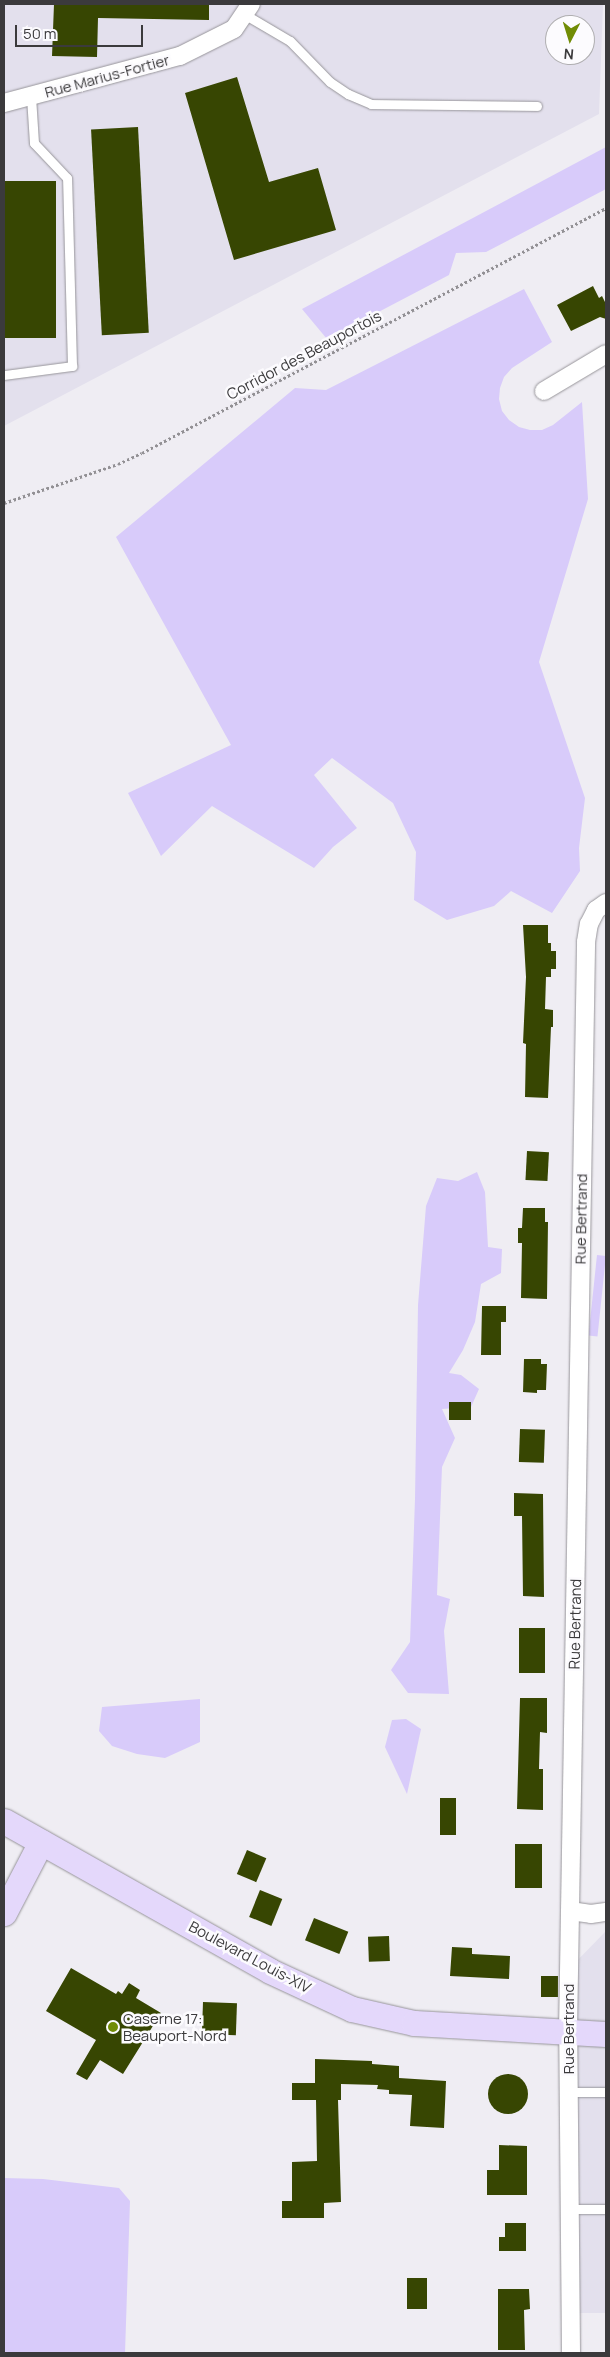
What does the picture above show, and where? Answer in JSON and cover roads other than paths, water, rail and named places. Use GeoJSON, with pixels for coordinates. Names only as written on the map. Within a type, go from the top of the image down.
{"type":"FeatureCollection","features":[{"type":"Feature","properties":{"kind":"main road","name":"Boulevard Louis-XIV"},"geometry":{"type":"LineString","coordinates":[[4,1821],[270,1971],[352,2009],[414,2023],[606,2034]]}},
{"type":"Feature","properties":{"kind":"main road"},"geometry":{"type":"LineString","coordinates":[[4,1913],[41,1842]]}},
{"type":"Feature","properties":{"kind":"street","name":"Rue Marius-Fortier"},"geometry":{"type":"LineString","coordinates":[[4,103],[180,56],[234,29],[248,9]]}},
{"type":"Feature","properties":{"kind":"street"},"geometry":{"type":"LineString","coordinates":[[544,390],[606,354]]}},
{"type":"Feature","properties":{"kind":"street","name":"Rue Bertrand"},"geometry":{"type":"LineString","coordinates":[[571,2353],[568,2032],[586,942],[589,924],[596,910],[606,902]]}},
{"type":"Feature","properties":{"kind":"street"},"geometry":{"type":"LineString","coordinates":[[570,1911],[591,1914],[606,1912]]}},
{"type":"Feature","properties":{"kind":"lane"},"geometry":{"type":"LineString","coordinates":[[248,9],[290,41],[330,82],[348,94],[371,104],[537,106]]}},
{"type":"Feature","properties":{"kind":"lane"},"geometry":{"type":"LineString","coordinates":[[4,375],[72,366],[67,178],[34,143],[30,96]]}},
{"type":"Feature","properties":{"kind":"lane"},"geometry":{"type":"LineString","coordinates":[[569,2092],[606,2092]]}},
{"type":"Feature","properties":{"kind":"lane"},"geometry":{"type":"LineString","coordinates":[[570,2209],[606,2209]]}},
{"type":"Feature","properties":{"kind":"place","name":"Caserne 17: Beauport-Nord"},"geometry":{"type":"Point","coordinates":[113,2027]}}]}
